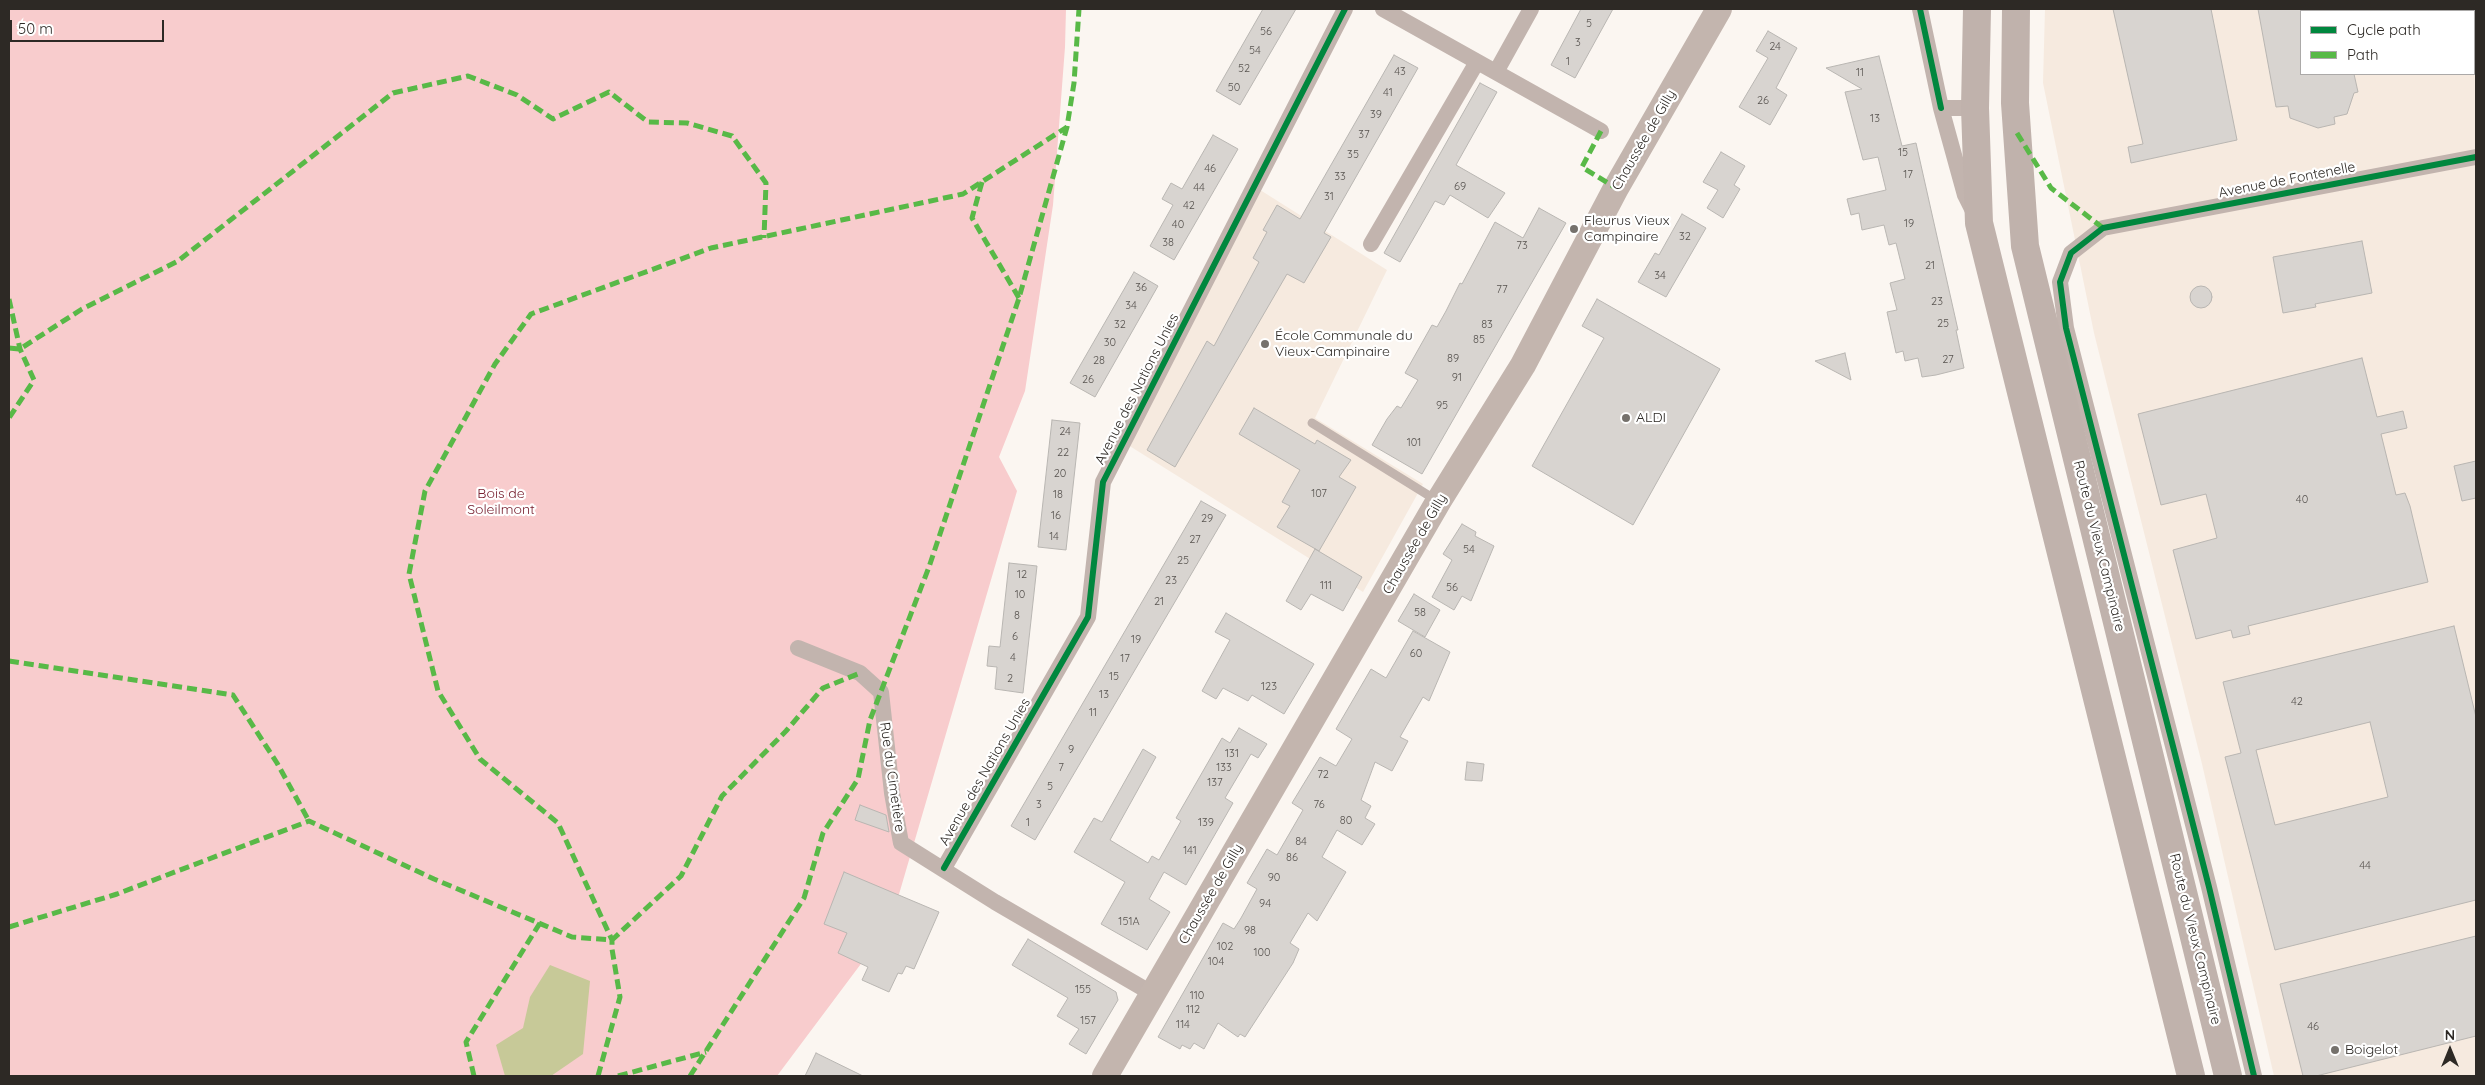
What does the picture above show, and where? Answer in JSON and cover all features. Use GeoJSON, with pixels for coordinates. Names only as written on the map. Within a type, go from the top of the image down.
{"type":"FeatureCollection","features":[{"type":"Feature","properties":{"kind":"highway"},"geometry":{"type":"LineString","coordinates":[[1977,9],[1975,108],[1979,223],[2191,1076]]}},
{"type":"Feature","properties":{"kind":"highway","name":"Route du Vieux Campinaire"},"geometry":{"type":"LineString","coordinates":[[2016,9],[2015,103],[2025,246],[2228,1076]]}},
{"type":"Feature","properties":{"kind":"main road","name":"Chaussée de Gilly"},"geometry":{"type":"LineString","coordinates":[[1105,1076],[1438,502],[1522,365],[1616,188],[1719,9]]}},
{"type":"Feature","properties":{"kind":"street","name":"Avenue des Nations Unies"},"geometry":{"type":"LineString","coordinates":[[944,868],[1088,617],[1103,482],[1345,9]]}},
{"type":"Feature","properties":{"kind":"street"},"geometry":{"type":"LineString","coordinates":[[1383,9],[1601,131]]}},
{"type":"Feature","properties":{"kind":"street"},"geometry":{"type":"LineString","coordinates":[[1496,72],[1531,9]]}},
{"type":"Feature","properties":{"kind":"street"},"geometry":{"type":"LineString","coordinates":[[1920,9],[1941,108],[1965,195],[1979,223]]}},
{"type":"Feature","properties":{"kind":"street"},"geometry":{"type":"LineString","coordinates":[[1371,244],[1478,62]]}},
{"type":"Feature","properties":{"kind":"street"},"geometry":{"type":"LineString","coordinates":[[1941,108],[1975,108]]}},
{"type":"Feature","properties":{"kind":"street","name":"Avenue de Fontenelle"},"geometry":{"type":"LineString","coordinates":[[2254,1076],[2210,887],[2066,328],[2060,282],[2071,253],[2102,228],[2476,157]]}},
{"type":"Feature","properties":{"kind":"street","name":"Rue du Cimetière"},"geometry":{"type":"LineString","coordinates":[[798,648],[860,674],[881,692],[892,793],[900,843],[944,868],[995,902],[1153,994]]}},
{"type":"Feature","properties":{"kind":"lane"},"geometry":{"type":"LineString","coordinates":[[1312,423],[1438,502]]}},
{"type":"Feature","properties":{"kind":"shaded area"},"geometry":{"type":"Polygon","coordinates":[[[2045,9],[2476,9],[2476,1076],[2274,1076],[2202,764],[2094,333],[2043,83],[2045,9]]]}},
{"type":"Feature","properties":{"kind":"shaded area","name":"École Communale du Vieux-Campinaire"},"geometry":{"type":"Polygon","coordinates":[[[1257,188],[1387,270],[1315,418],[1423,484],[1363,592],[1128,445],[1257,188]]]}},
{"type":"Feature","properties":{"kind":"shaded area"},"geometry":{"type":"Polygon","coordinates":[[[550,965],[590,981],[583,1054],[551,1076],[505,1076],[496,1045],[523,1028],[530,997],[550,965]]]}},
{"type":"Feature","properties":{"kind":"green space","name":"Bois de Soleilmont"},"geometry":{"type":"Polygon","coordinates":[[[9,9],[1066,9],[1065,47],[1053,205],[1025,391],[999,457],[1017,491],[890,925],[777,1076],[9,1076],[9,9]]]}},
{"type":"Feature","properties":{"kind":"building"},"geometry":{"type":"Polygon","coordinates":[[[1263,9],[1296,9],[1240,105],[1216,91],[1263,9]]]}},
{"type":"Feature","properties":{"kind":"building"},"geometry":{"type":"Polygon","coordinates":[[[1581,9],[1613,9],[1575,78],[1551,65],[1581,9]]]}},
{"type":"Feature","properties":{"kind":"building"},"geometry":{"type":"Polygon","coordinates":[[[2113,9],[2211,9],[2237,140],[2131,163],[2128,147],[2143,144],[2113,9]]]}},
{"type":"Feature","properties":{"kind":"building"},"geometry":{"type":"Polygon","coordinates":[[[2258,9],[2301,9],[2300,75],[2354,75],[2358,92],[2354,93],[2347,114],[2334,117],[2335,124],[2318,128],[2290,118],[2288,106],[2276,107],[2258,9]]]}},
{"type":"Feature","properties":{"kind":"building"},"geometry":{"type":"Polygon","coordinates":[[[1768,31],[1797,48],[1776,88],[1787,95],[1770,125],[1739,107],[1768,58],[1756,51],[1768,31]]]}},
{"type":"Feature","properties":{"kind":"building"},"geometry":{"type":"Polygon","coordinates":[[[1394,55],[1418,68],[1324,233],[1331,237],[1304,283],[1287,274],[1175,467],[1147,450],[1207,341],[1214,346],[1259,262],[1253,258],[1267,232],[1263,230],[1277,205],[1300,219],[1394,55]]]}},
{"type":"Feature","properties":{"kind":"building"},"geometry":{"type":"Polygon","coordinates":[[[1879,56],[1902,146],[1916,143],[1958,330],[1956,330],[1964,368],[1936,375],[1922,377],[1918,358],[1905,361],[1903,351],[1896,353],[1887,312],[1897,310],[1890,283],[1905,279],[1896,243],[1889,245],[1884,225],[1862,230],[1859,213],[1851,215],[1847,199],[1886,190],[1878,157],[1863,160],[1845,92],[1862,89],[1826,68],[1879,56]]]}},
{"type":"Feature","properties":{"kind":"building"},"geometry":{"type":"Polygon","coordinates":[[[1480,83],[1497,92],[1456,165],[1505,193],[1488,218],[1450,195],[1444,205],[1435,201],[1400,262],[1384,253],[1480,83]]]}},
{"type":"Feature","properties":{"kind":"building"},"geometry":{"type":"Polygon","coordinates":[[[1213,135],[1238,149],[1174,260],[1150,246],[1173,205],[1162,199],[1171,183],[1182,189],[1213,135]]]}},
{"type":"Feature","properties":{"kind":"building"},"geometry":{"type":"Polygon","coordinates":[[[1721,152],[1745,166],[1734,185],[1740,189],[1723,218],[1707,208],[1718,190],[1703,182],[1721,152]]]}},
{"type":"Feature","properties":{"kind":"building"},"geometry":{"type":"Polygon","coordinates":[[[1539,208],[1566,223],[1422,474],[1372,445],[1387,419],[1397,406],[1401,408],[1418,380],[1405,373],[1432,325],[1437,327],[1495,222],[1523,238],[1539,208]]]}},
{"type":"Feature","properties":{"kind":"building"},"geometry":{"type":"Polygon","coordinates":[[[1682,214],[1706,228],[1666,297],[1638,282],[1655,253],[1659,255],[1682,214]]]}},
{"type":"Feature","properties":{"kind":"building"},"geometry":{"type":"Polygon","coordinates":[[[2362,241],[2372,293],[2315,304],[2316,307],[2283,313],[2273,257],[2362,241]]]}},
{"type":"Feature","properties":{"kind":"building"},"geometry":{"type":"Polygon","coordinates":[[[1134,272],[1158,286],[1095,397],[1070,383],[1134,272]]]}},
{"type":"Feature","properties":{"kind":"building"},"geometry":{"type":"Polygon","coordinates":[[[2201,286],[2209,289],[2212,297],[2209,305],[2201,308],[2193,305],[2190,297],[2193,289],[2201,286]]]}},
{"type":"Feature","properties":{"kind":"building","name":"ALDI"},"geometry":{"type":"Polygon","coordinates":[[[1597,299],[1720,369],[1633,525],[1532,466],[1604,338],[1582,326],[1597,299]]]}},
{"type":"Feature","properties":{"kind":"building"},"geometry":{"type":"Polygon","coordinates":[[[1845,353],[1851,380],[1815,361],[1845,353]]]}},
{"type":"Feature","properties":{"kind":"building"},"geometry":{"type":"Polygon","coordinates":[[[2362,358],[2377,417],[2403,411],[2407,428],[2381,434],[2396,495],[2405,493],[2410,506],[2428,582],[2248,626],[2250,634],[2233,638],[2231,630],[2196,639],[2173,550],[2217,538],[2206,494],[2161,505],[2138,414],[2362,358]]]}},
{"type":"Feature","properties":{"kind":"building"},"geometry":{"type":"Polygon","coordinates":[[[1254,408],[1315,444],[1317,440],[1351,460],[1339,477],[1356,487],[1319,551],[1277,527],[1290,506],[1282,502],[1300,470],[1239,434],[1254,408]]]}},
{"type":"Feature","properties":{"kind":"building"},"geometry":{"type":"Polygon","coordinates":[[[1052,420],[1080,423],[1066,550],[1038,547],[1052,420]]]}},
{"type":"Feature","properties":{"kind":"building"},"geometry":{"type":"Polygon","coordinates":[[[2476,461],[2476,498],[2462,501],[2454,466],[2476,461]]]}},
{"type":"Feature","properties":{"kind":"building"},"geometry":{"type":"Polygon","coordinates":[[[1201,501],[1226,515],[1035,840],[1011,826],[1201,501]]]}},
{"type":"Feature","properties":{"kind":"building"},"geometry":{"type":"Polygon","coordinates":[[[1462,524],[1476,532],[1475,536],[1494,546],[1471,601],[1462,596],[1454,610],[1432,597],[1452,560],[1443,554],[1462,524]]]}},
{"type":"Feature","properties":{"kind":"building"},"geometry":{"type":"Polygon","coordinates":[[[1315,549],[1362,577],[1343,611],[1311,594],[1301,610],[1286,601],[1315,549]]]}},
{"type":"Feature","properties":{"kind":"building"},"geometry":{"type":"Polygon","coordinates":[[[1009,563],[1037,566],[1023,693],[995,689],[997,667],[987,666],[989,646],[1000,647],[1009,563]]]}},
{"type":"Feature","properties":{"kind":"building"},"geometry":{"type":"Polygon","coordinates":[[[1414,594],[1440,610],[1425,637],[1398,621],[1414,594]]]}},
{"type":"Feature","properties":{"kind":"building"},"geometry":{"type":"Polygon","coordinates":[[[1226,613],[1314,664],[1284,714],[1252,695],[1248,701],[1223,688],[1216,699],[1202,691],[1230,640],[1215,632],[1226,613]]]}},
{"type":"Feature","properties":{"kind":"building"},"geometry":{"type":"Polygon","coordinates":[[[2454,626],[2476,717],[2476,900],[2275,950],[2225,757],[2241,753],[2223,682],[2454,626]],[[2370,722],[2256,750],[2275,825],[2388,797],[2370,722]]]}},
{"type":"Feature","properties":{"kind":"building"},"geometry":{"type":"Polygon","coordinates":[[[1413,631],[1450,652],[1429,701],[1423,697],[1400,737],[1408,741],[1392,771],[1375,762],[1361,800],[1371,806],[1365,818],[1375,824],[1362,845],[1337,830],[1322,857],[1346,872],[1317,921],[1308,913],[1290,943],[1299,949],[1293,963],[1245,1037],[1240,1034],[1238,1037],[1218,1023],[1204,1049],[1194,1043],[1190,1049],[1182,1045],[1180,1049],[1158,1037],[1223,923],[1234,929],[1241,918],[1257,889],[1247,883],[1267,849],[1277,855],[1303,810],[1292,803],[1320,757],[1336,766],[1352,739],[1336,729],[1371,669],[1386,678],[1413,631]]]}},
{"type":"Feature","properties":{"kind":"building"},"geometry":{"type":"Polygon","coordinates":[[[1239,728],[1267,744],[1258,758],[1251,754],[1225,798],[1233,803],[1186,885],[1164,872],[1149,899],[1170,912],[1147,950],[1101,924],[1125,882],[1074,852],[1094,818],[1102,822],[1143,749],[1156,757],[1110,840],[1148,863],[1152,856],[1159,860],[1181,821],[1176,818],[1222,738],[1230,743],[1239,728]]]}},
{"type":"Feature","properties":{"kind":"building"},"geometry":{"type":"Polygon","coordinates":[[[1467,762],[1484,764],[1482,781],[1465,780],[1467,762]]]}},
{"type":"Feature","properties":{"kind":"building"},"geometry":{"type":"Polygon","coordinates":[[[860,805],[886,815],[889,832],[855,820],[860,805]]]}},
{"type":"Feature","properties":{"kind":"building"},"geometry":{"type":"Polygon","coordinates":[[[844,872],[939,912],[914,969],[906,966],[902,974],[898,973],[889,992],[862,980],[868,967],[838,953],[847,933],[824,924],[844,872]]]}},
{"type":"Feature","properties":{"kind":"building"},"geometry":{"type":"Polygon","coordinates":[[[2476,936],[2476,1036],[2316,1076],[2303,1076],[2280,984],[2476,936]]]}},
{"type":"Feature","properties":{"kind":"building"},"geometry":{"type":"Polygon","coordinates":[[[1028,939],[1116,992],[1118,1000],[1086,1054],[1069,1044],[1079,1029],[1057,1016],[1068,998],[1012,965],[1028,939]]]}},
{"type":"Feature","properties":{"kind":"building"},"geometry":{"type":"Polygon","coordinates":[[[816,1053],[863,1076],[805,1076],[816,1053]]]}},
{"type":"Feature","properties":{"kind":"marked path"},"geometry":{"type":"LineString","coordinates":[[690,1076],[804,898],[823,833],[858,779],[870,720],[929,567],[1019,298],[1067,127],[1074,83],[1079,9]]}},
{"type":"Feature","properties":{"kind":"marked path"},"geometry":{"type":"LineString","coordinates":[[9,348],[20,349],[82,309],[178,261],[393,93],[468,76],[517,95],[553,119],[609,92],[648,122],[687,123],[732,136],[766,183],[764,238]]}},
{"type":"Feature","properties":{"kind":"marked path"},"geometry":{"type":"LineString","coordinates":[[598,1076],[620,997],[612,940],[558,823],[480,759],[438,691],[409,574],[425,491],[495,364],[531,314],[711,248],[963,194],[1067,127]]}},
{"type":"Feature","properties":{"kind":"marked path"},"geometry":{"type":"LineString","coordinates":[[1601,131],[1582,167],[1616,188]]}},
{"type":"Feature","properties":{"kind":"marked path"},"geometry":{"type":"LineString","coordinates":[[2017,133],[2051,188],[2103,228]]}},
{"type":"Feature","properties":{"kind":"marked path"},"geometry":{"type":"LineString","coordinates":[[982,182],[972,218],[1019,298]]}},
{"type":"Feature","properties":{"kind":"marked path"},"geometry":{"type":"LineString","coordinates":[[9,299],[20,349],[34,380],[9,418]]}},
{"type":"Feature","properties":{"kind":"marked path"},"geometry":{"type":"LineString","coordinates":[[9,661],[233,695],[277,763],[309,821]]}},
{"type":"Feature","properties":{"kind":"marked path"},"geometry":{"type":"LineString","coordinates":[[9,927],[117,894],[309,821],[434,879],[572,937],[612,940],[681,876],[722,796],[786,731],[823,688],[860,673]]}},
{"type":"Feature","properties":{"kind":"marked path"},"geometry":{"type":"LineString","coordinates":[[474,1076],[466,1042],[540,923]]}},
{"type":"Feature","properties":{"kind":"marked path"},"geometry":{"type":"LineString","coordinates":[[618,1076],[706,1052]]}},
{"type":"Feature","properties":{"kind":"cycle path"},"geometry":{"type":"LineString","coordinates":[[944,868],[1088,617],[1103,482],[1345,9]]}},
{"type":"Feature","properties":{"kind":"cycle path"},"geometry":{"type":"LineString","coordinates":[[1920,9],[1941,108]]}},
{"type":"Feature","properties":{"kind":"cycle path"},"geometry":{"type":"LineString","coordinates":[[2254,1076],[2209,887],[2066,328],[2060,282],[2071,253],[2103,228],[2476,157]]}},
{"type":"Feature","properties":{"kind":"place","name":"Fleurus Vieux Campinaire"},"geometry":{"type":"Point","coordinates":[1574,229]}},
{"type":"Feature","properties":{"kind":"place","name":"École Communale du Vieux-Campinaire"},"geometry":{"type":"Point","coordinates":[1265,344]}},
{"type":"Feature","properties":{"kind":"place","name":"ALDI"},"geometry":{"type":"Point","coordinates":[1626,418]}},
{"type":"Feature","properties":{"kind":"place","name":"Boigelot"},"geometry":{"type":"Point","coordinates":[2335,1050]}}]}
